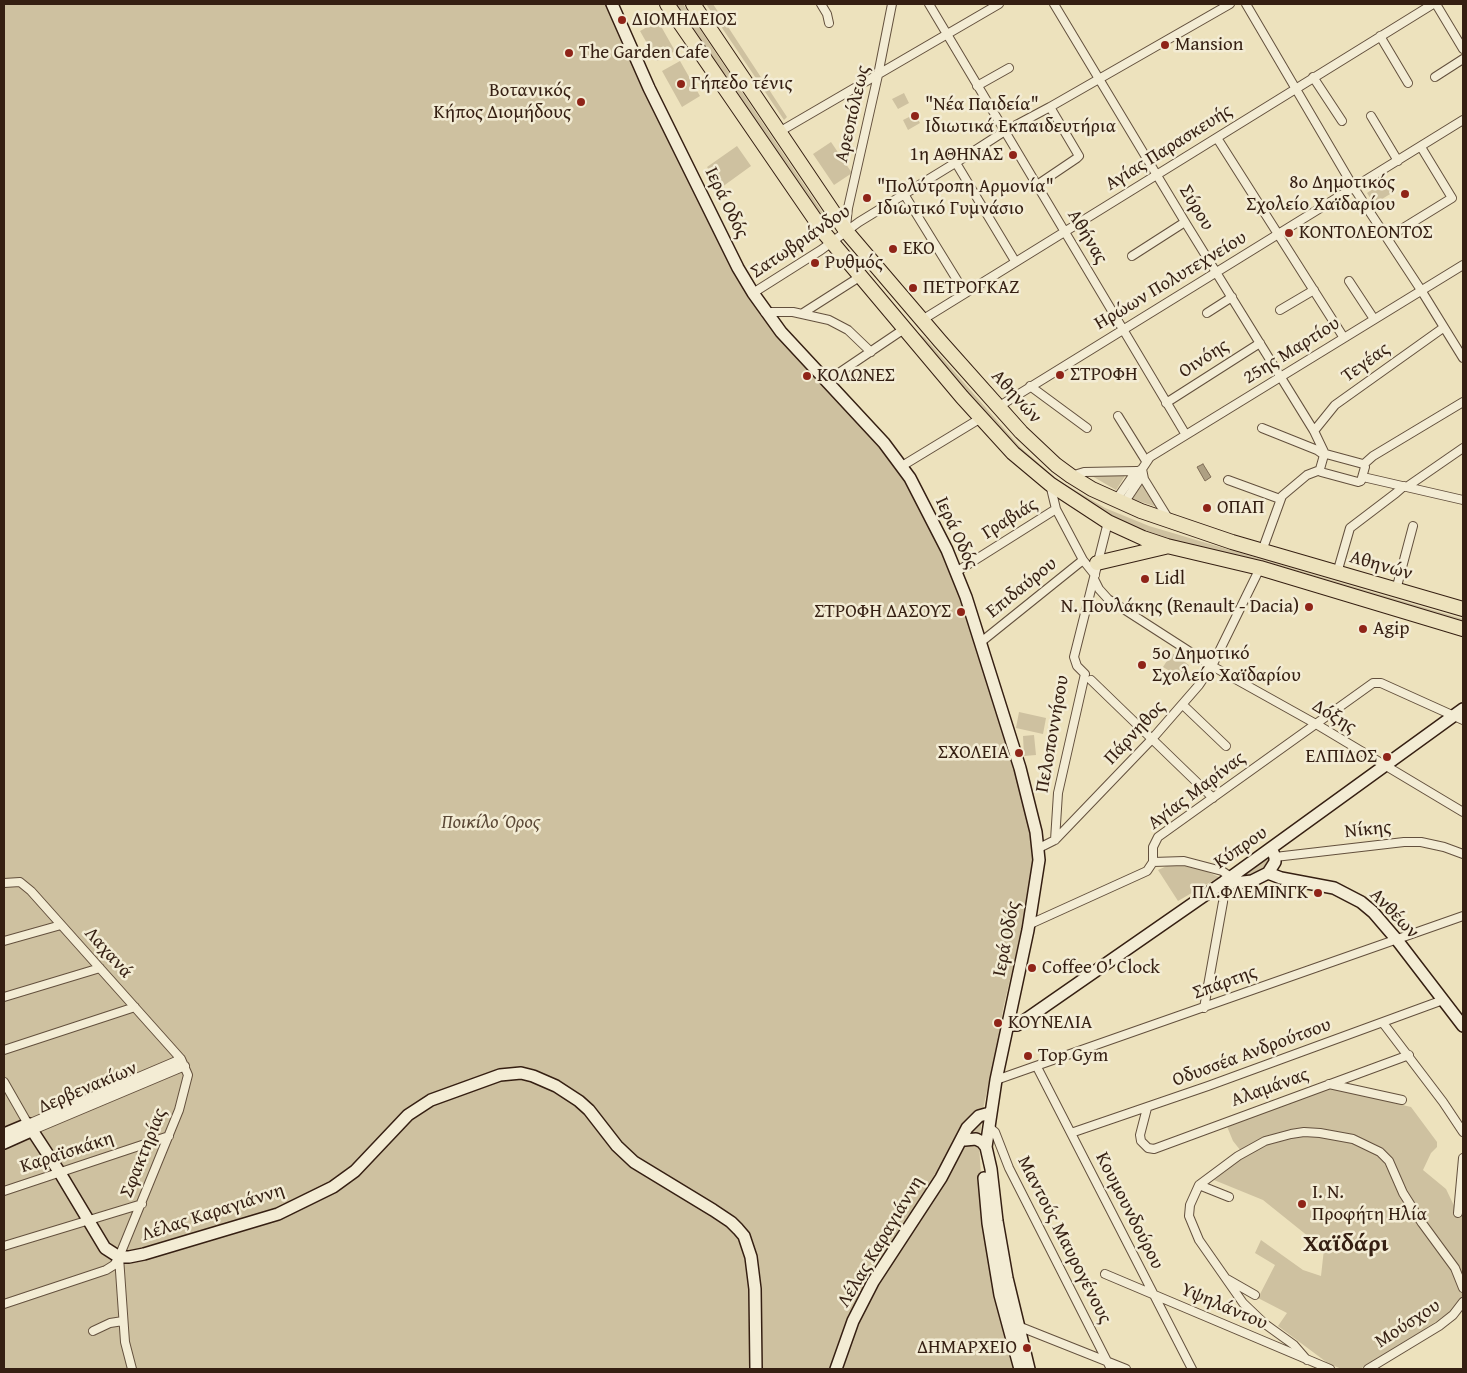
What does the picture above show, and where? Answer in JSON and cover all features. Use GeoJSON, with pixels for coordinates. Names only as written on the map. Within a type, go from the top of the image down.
{"type":"FeatureCollection","features":[{"type":"Feature","properties":{"kind":"highway","name":"Αθηνών"},"geometry":{"type":"LineString","coordinates":[[667,4],[832,242],[981,418],[1013,452],[1050,484],[1108,522],[1143,538],[1167,546],[1260,568],[1463,629]]}},
{"type":"Feature","properties":{"kind":"highway","name":"Αθηνών"},"geometry":{"type":"LineString","coordinates":[[693,4],[846,231],[1029,440],[1071,476],[1120,502],[1169,520],[1337,573],[1463,609]]}},
{"type":"Feature","properties":{"kind":"highway"},"geometry":{"type":"LineString","coordinates":[[1096,572],[1167,546]]}},
{"type":"Feature","properties":{"kind":"street","name":"Ιερά Οδός"},"geometry":{"type":"LineString","coordinates":[[612,4],[649,88],[738,268],[753,293],[765,312],[884,443],[902,466],[936,527],[956,572],[981,642],[1020,768],[1039,848],[1038,872],[996,1080],[984,1169],[992,1251],[1000,1295],[1020,1369]]}},
{"type":"Feature","properties":{"kind":"street"},"geometry":{"type":"LineString","coordinates":[[821,4],[827,14],[829,23]]}},
{"type":"Feature","properties":{"kind":"street","name":"Αρεοπόλεως"},"geometry":{"type":"LineString","coordinates":[[846,231],[848,208],[892,4]]}},
{"type":"Feature","properties":{"kind":"street","name":"Αθήνας"},"geometry":{"type":"LineString","coordinates":[[929,4],[1186,435]]}},
{"type":"Feature","properties":{"kind":"street","name":"Σύρου"},"geometry":{"type":"LineString","coordinates":[[1054,4],[1314,430],[1325,454]]}},
{"type":"Feature","properties":{"kind":"street","name":"Σατωβριάνδου"},"geometry":{"type":"LineString","coordinates":[[753,293],[846,231],[1005,131],[1230,4]]}},
{"type":"Feature","properties":{"kind":"street"},"geometry":{"type":"LineString","coordinates":[[1246,4],[1354,188],[1463,358]]}},
{"type":"Feature","properties":{"kind":"street"},"geometry":{"type":"LineString","coordinates":[[1434,4],[1463,49]]}},
{"type":"Feature","properties":{"kind":"street","name":"Αγίας Παρασκευής"},"geometry":{"type":"LineString","coordinates":[[922,320],[1434,4]]}},
{"type":"Feature","properties":{"kind":"street"},"geometry":{"type":"LineString","coordinates":[[779,132],[995,5]]}},
{"type":"Feature","properties":{"kind":"street"},"geometry":{"type":"LineString","coordinates":[[1380,36],[1408,82]]}},
{"type":"Feature","properties":{"kind":"street"},"geometry":{"type":"LineString","coordinates":[[1435,77],[1463,59]]}},
{"type":"Feature","properties":{"kind":"street"},"geometry":{"type":"LineString","coordinates":[[978,86],[1009,68]]}},
{"type":"Feature","properties":{"kind":"street"},"geometry":{"type":"LineString","coordinates":[[1313,77],[1342,121]]}},
{"type":"Feature","properties":{"kind":"street"},"geometry":{"type":"LineString","coordinates":[[1037,185],[1079,156],[1050,107]]}},
{"type":"Feature","properties":{"kind":"street"},"geometry":{"type":"LineString","coordinates":[[1371,116],[1398,161]]}},
{"type":"Feature","properties":{"kind":"street","name":"Ηρώων Πολυτεχνείου"},"geometry":{"type":"LineString","coordinates":[[998,406],[1463,120]]}},
{"type":"Feature","properties":{"kind":"street"},"geometry":{"type":"LineString","coordinates":[[1217,138],[1344,338]]}},
{"type":"Feature","properties":{"kind":"street"},"geometry":{"type":"LineString","coordinates":[[1387,238],[1452,198],[1421,147]]}},
{"type":"Feature","properties":{"kind":"street"},"geometry":{"type":"LineString","coordinates":[[956,163],[1015,262]]}},
{"type":"Feature","properties":{"kind":"street"},"geometry":{"type":"LineString","coordinates":[[904,194],[965,293]]}},
{"type":"Feature","properties":{"kind":"street"},"geometry":{"type":"LineString","coordinates":[[1132,256],[1186,222]]}},
{"type":"Feature","properties":{"kind":"street","name":"25ης Μαρτίου"},"geometry":{"type":"LineString","coordinates":[[1120,502],[1140,479],[1140,470],[1146,461],[1157,452],[1282,378],[1463,265]]}},
{"type":"Feature","properties":{"kind":"street"},"geometry":{"type":"LineString","coordinates":[[803,313],[861,276]]}},
{"type":"Feature","properties":{"kind":"street"},"geometry":{"type":"LineString","coordinates":[[1349,281],[1374,319]]}},
{"type":"Feature","properties":{"kind":"street"},"geometry":{"type":"LineString","coordinates":[[1280,310],[1314,290]]}},
{"type":"Feature","properties":{"kind":"street"},"geometry":{"type":"LineString","coordinates":[[1207,313],[1232,297]]}},
{"type":"Feature","properties":{"kind":"street"},"geometry":{"type":"LineString","coordinates":[[765,312],[786,311],[803,313],[829,320],[848,330],[871,352]]}},
{"type":"Feature","properties":{"kind":"street","name":"Τεγέας"},"geometry":{"type":"LineString","coordinates":[[1314,430],[1335,405],[1443,328]]}},
{"type":"Feature","properties":{"kind":"street"},"geometry":{"type":"LineString","coordinates":[[827,382],[904,329]]}},
{"type":"Feature","properties":{"kind":"street","name":"Οινόης"},"geometry":{"type":"LineString","coordinates":[[1166,403],[1260,342]]}},
{"type":"Feature","properties":{"kind":"street"},"geometry":{"type":"LineString","coordinates":[[1030,386],[1087,428]]}},
{"type":"Feature","properties":{"kind":"street"},"geometry":{"type":"LineString","coordinates":[[1364,464],[1373,456],[1463,402]]}},
{"type":"Feature","properties":{"kind":"street"},"geometry":{"type":"LineString","coordinates":[[1118,416],[1146,461]]}},
{"type":"Feature","properties":{"kind":"street"},"geometry":{"type":"LineString","coordinates":[[902,466],[981,418]]}},
{"type":"Feature","properties":{"kind":"street"},"geometry":{"type":"LineString","coordinates":[[1262,428],[1325,454],[1364,464]]}},
{"type":"Feature","properties":{"kind":"street"},"geometry":{"type":"LineString","coordinates":[[1337,573],[1350,528],[1396,493],[1463,448]]}},
{"type":"Feature","properties":{"kind":"street"},"geometry":{"type":"LineString","coordinates":[[1320,470],[1325,454]]}},
{"type":"Feature","properties":{"kind":"street"},"geometry":{"type":"LineString","coordinates":[[1320,470],[1322,473],[1358,482],[1361,481],[1365,467],[1364,464]]}},
{"type":"Feature","properties":{"kind":"street"},"geometry":{"type":"LineString","coordinates":[[1071,476],[1084,472],[1140,470],[1169,520]]}},
{"type":"Feature","properties":{"kind":"street"},"geometry":{"type":"LineString","coordinates":[[1262,550],[1280,499],[1307,475],[1320,470]]}},
{"type":"Feature","properties":{"kind":"street"},"geometry":{"type":"LineString","coordinates":[[1362,477],[1463,500]]}},
{"type":"Feature","properties":{"kind":"street"},"geometry":{"type":"LineString","coordinates":[[1228,480],[1280,499]]}},
{"type":"Feature","properties":{"kind":"street"},"geometry":{"type":"LineString","coordinates":[[1050,484],[1056,509],[1083,560],[1096,572]]}},
{"type":"Feature","properties":{"kind":"street","name":"Γραβιάς"},"geometry":{"type":"LineString","coordinates":[[956,572],[1056,509]]}},
{"type":"Feature","properties":{"kind":"street","name":"Πελοποννήσου"},"geometry":{"type":"LineString","coordinates":[[1056,840],[1058,793],[1084,674],[1077,666],[1074,657],[1108,522]]}},
{"type":"Feature","properties":{"kind":"street"},"geometry":{"type":"LineString","coordinates":[[1396,590],[1413,526]]}},
{"type":"Feature","properties":{"kind":"street","name":"Επιδαύρου"},"geometry":{"type":"LineString","coordinates":[[981,642],[1083,560]]}},
{"type":"Feature","properties":{"kind":"street","name":"Πάρνηθος"},"geometry":{"type":"LineString","coordinates":[[1039,848],[1056,840],[1183,705],[1212,666],[1260,568]]}},
{"type":"Feature","properties":{"kind":"street","name":"Δόξης"},"geometry":{"type":"LineString","coordinates":[[1096,572],[1098,590],[1108,599],[1212,666],[1316,724],[1463,812]]}},
{"type":"Feature","properties":{"kind":"street"},"geometry":{"type":"LineString","coordinates":[[1091,680],[1213,798]]}},
{"type":"Feature","properties":{"kind":"street","name":"Αγίας Μαρίνας"},"geometry":{"type":"LineString","coordinates":[[1028,925],[1147,871],[1153,862],[1153,847],[1158,837],[1373,683],[1377,682],[1460,715]]}},
{"type":"Feature","properties":{"kind":"street"},"geometry":{"type":"LineString","coordinates":[[1183,705],[1226,746]]}},
{"type":"Feature","properties":{"kind":"street","name":"Κύπρου"},"geometry":{"type":"LineString","coordinates":[[1008,1025],[1017,1025],[1228,879],[1273,852],[1385,767],[1460,715]]}},
{"type":"Feature","properties":{"kind":"street","name":"Νίκης"},"geometry":{"type":"LineString","coordinates":[[1273,852],[1421,842],[1444,847],[1463,854]]}},
{"type":"Feature","properties":{"kind":"street"},"geometry":{"type":"LineString","coordinates":[[1153,862],[1184,861],[1222,871],[1234,883],[1252,881],[1268,874],[1273,866],[1273,852]]}},
{"type":"Feature","properties":{"kind":"street","name":"Ανθέων"},"geometry":{"type":"LineString","coordinates":[[1268,874],[1334,888],[1347,893],[1373,912],[1463,1026]]}},
{"type":"Feature","properties":{"kind":"street"},"geometry":{"type":"LineString","coordinates":[[1204,1008],[1228,879]]}},
{"type":"Feature","properties":{"kind":"street","name":"Λαχανά"},"geometry":{"type":"LineString","coordinates":[[4,883],[20,882],[26,886],[183,1063]]}},
{"type":"Feature","properties":{"kind":"street","name":"Σπάρτης"},"geometry":{"type":"LineString","coordinates":[[996,1080],[1463,916]]}},
{"type":"Feature","properties":{"kind":"street"},"geometry":{"type":"LineString","coordinates":[[4,941],[61,925]]}},
{"type":"Feature","properties":{"kind":"street"},"geometry":{"type":"LineString","coordinates":[[4,997],[100,968]]}},
{"type":"Feature","properties":{"kind":"street","name":"Οδυσσέα Ανδρούτσου"},"geometry":{"type":"LineString","coordinates":[[1071,1133],[1147,1108],[1444,1000]]}},
{"type":"Feature","properties":{"kind":"street"},"geometry":{"type":"LineString","coordinates":[[4,1050],[134,1007]]}},
{"type":"Feature","properties":{"kind":"street"},"geometry":{"type":"LineString","coordinates":[[1011,1010],[1024,1014],[1036,1012]]}},
{"type":"Feature","properties":{"kind":"street"},"geometry":{"type":"LineString","coordinates":[[1383,1023],[1409,1055],[1463,1132]]}},
{"type":"Feature","properties":{"kind":"street","name":"Αλαμάνας"},"geometry":{"type":"LineString","coordinates":[[1147,1108],[1140,1136],[1143,1144],[1148,1148],[1154,1149],[1409,1055]]}},
{"type":"Feature","properties":{"kind":"street","name":"Δερβενακίων"},"geometry":{"type":"LineString","coordinates":[[4,1142],[30,1127],[183,1063]]}},
{"type":"Feature","properties":{"kind":"street","name":"Σφακτηρίας"},"geometry":{"type":"LineString","coordinates":[[119,1257],[179,1110],[188,1075],[183,1063]]}},
{"type":"Feature","properties":{"kind":"street","name":"Κουμουνδούρου"},"geometry":{"type":"LineString","coordinates":[[1037,1067],[1192,1369]]}},
{"type":"Feature","properties":{"kind":"street","name":"Λέλας Καραγιάννη"},"geometry":{"type":"LineString","coordinates":[[119,1257],[144,1254],[278,1214],[333,1187],[355,1171],[408,1115],[420,1106],[431,1100],[500,1075],[521,1074],[544,1080],[579,1101],[589,1110],[617,1146],[634,1162],[719,1214],[738,1228],[744,1236],[751,1257],[755,1289],[756,1369]]}},
{"type":"Feature","properties":{"kind":"street"},"geometry":{"type":"LineString","coordinates":[[4,1082],[105,1248],[119,1257]]}},
{"type":"Feature","properties":{"kind":"street"},"geometry":{"type":"LineString","coordinates":[[1329,1084],[1402,1100]]}},
{"type":"Feature","properties":{"kind":"street","name":"Λέλας Καραγιάννη"},"geometry":{"type":"LineString","coordinates":[[949,1163],[957,1143],[970,1124],[982,1114],[990,1115]]}},
{"type":"Feature","properties":{"kind":"street","name":"Λέλας Καραγιάννη"},"geometry":{"type":"LineString","coordinates":[[836,1369],[862,1301],[949,1163],[976,1128],[982,1126],[989,1127]]}},
{"type":"Feature","properties":{"kind":"street","name":"Δερβενακίων"},"geometry":{"type":"LineString","coordinates":[[4,1134],[30,1127]]}},
{"type":"Feature","properties":{"kind":"street","name":"Μαντούς Μαυρογένους"},"geometry":{"type":"LineString","coordinates":[[989,1127],[995,1132],[1009,1168],[1111,1369]]}},
{"type":"Feature","properties":{"kind":"street"},"geometry":{"type":"LineString","coordinates":[[1308,1360],[1294,1345],[1265,1324],[1243,1303],[1199,1240],[1190,1222],[1189,1210],[1192,1198],[1199,1185],[1238,1156],[1265,1141],[1304,1132],[1320,1133],[1353,1139],[1374,1148],[1385,1156],[1403,1193],[1455,1268],[1463,1288]]}},
{"type":"Feature","properties":{"kind":"street","name":"Καραϊσκάκη"},"geometry":{"type":"LineString","coordinates":[[4,1191],[169,1136]]}},
{"type":"Feature","properties":{"kind":"street"},"geometry":{"type":"LineString","coordinates":[[966,1140],[976,1139],[982,1142],[986,1150]]}},
{"type":"Feature","properties":{"kind":"street","name":"Ιερά Οδός"},"geometry":{"type":"LineString","coordinates":[[986,1150],[991,1169],[999,1238],[1029,1369]]}},
{"type":"Feature","properties":{"kind":"street"},"geometry":{"type":"LineString","coordinates":[[1458,1213],[1463,1158]]}},
{"type":"Feature","properties":{"kind":"street"},"geometry":{"type":"LineString","coordinates":[[1199,1185],[1229,1197]]}},
{"type":"Feature","properties":{"kind":"street"},"geometry":{"type":"LineString","coordinates":[[4,1246],[142,1204]]}},
{"type":"Feature","properties":{"kind":"street"},"geometry":{"type":"LineString","coordinates":[[4,1304],[106,1270],[114,1265],[119,1257]]}},
{"type":"Feature","properties":{"kind":"street"},"geometry":{"type":"LineString","coordinates":[[119,1257],[125,1342],[132,1369]]}},
{"type":"Feature","properties":{"kind":"street","name":"Υψηλάντου"},"geometry":{"type":"LineString","coordinates":[[1105,1274],[1330,1369]]}},
{"type":"Feature","properties":{"kind":"street"},"geometry":{"type":"LineString","coordinates":[[1223,1276],[1255,1295]]}},
{"type":"Feature","properties":{"kind":"street","name":"Μούσχου"},"geometry":{"type":"LineString","coordinates":[[1368,1369],[1439,1326],[1458,1310],[1463,1302]]}},
{"type":"Feature","properties":{"kind":"street"},"geometry":{"type":"LineString","coordinates":[[93,1331],[123,1321]]}},
{"type":"Feature","properties":{"kind":"street"},"geometry":{"type":"LineString","coordinates":[[1018,1326],[1126,1369]]}},
{"type":"Feature","properties":{"kind":"green space","name":"Ποικίλο Όρος"},"geometry":{"type":"Polygon","coordinates":[[[4,4],[612,4],[753,293],[884,443],[947,550],[1039,848],[1003,1009],[983,1109],[979,1145],[983,1205],[1017,1369],[4,1369],[4,4]]]}},
{"type":"Feature","properties":{"kind":"green space"},"geometry":{"type":"Polygon","coordinates":[[[675,4],[683,4],[833,228],[830,230],[767,138],[757,128],[675,4]]]}},
{"type":"Feature","properties":{"kind":"green space"},"geometry":{"type":"Polygon","coordinates":[[[706,4],[713,4],[787,117],[784,120],[706,4]]]}},
{"type":"Feature","properties":{"kind":"green space","name":"Γήπεδο τένις"},"geometry":{"type":"Polygon","coordinates":[[[658,21],[675,51],[657,61],[640,31],[658,21]]]}},
{"type":"Feature","properties":{"kind":"green space","name":"Γήπεδο τένις"},"geometry":{"type":"Polygon","coordinates":[[[680,61],[700,96],[682,107],[662,71],[680,61]]]}},
{"type":"Feature","properties":{"kind":"green space"},"geometry":{"type":"Polygon","coordinates":[[[904,93],[909,103],[898,109],[892,99],[904,93]]]}},
{"type":"Feature","properties":{"kind":"green space"},"geometry":{"type":"Polygon","coordinates":[[[915,114],[920,123],[908,130],[903,120],[915,114]]]}},
{"type":"Feature","properties":{"kind":"green space"},"geometry":{"type":"Polygon","coordinates":[[[831,142],[852,173],[834,185],[813,154],[831,142]]]}},
{"type":"Feature","properties":{"kind":"green space"},"geometry":{"type":"Polygon","coordinates":[[[737,146],[751,166],[722,187],[707,167],[737,146]]]}},
{"type":"Feature","properties":{"kind":"green space"},"geometry":{"type":"Polygon","coordinates":[[[1388,179],[1395,191],[1374,204],[1367,193],[1388,179]]]}},
{"type":"Feature","properties":{"kind":"green space"},"geometry":{"type":"Polygon","coordinates":[[[909,326],[925,338],[1020,447],[1058,480],[1105,508],[1149,526],[1463,619],[1463,622],[1445,616],[1397,607],[1125,526],[1037,468],[983,416],[909,326]]]}},
{"type":"Feature","properties":{"kind":"green space"},"geometry":{"type":"Polygon","coordinates":[[[1092,476],[1125,476],[1116,490],[1092,476]]]}},
{"type":"Feature","properties":{"kind":"green space"},"geometry":{"type":"Polygon","coordinates":[[[1142,484],[1157,507],[1132,499],[1142,484]]]}},
{"type":"Feature","properties":{"kind":"green space"},"geometry":{"type":"Polygon","coordinates":[[[1172,653],[1189,665],[1181,678],[1163,667],[1172,653]]]}},
{"type":"Feature","properties":{"kind":"green space"},"geometry":{"type":"Polygon","coordinates":[[[1019,712],[1046,718],[1043,734],[1016,728],[1019,712]]]}},
{"type":"Feature","properties":{"kind":"green space"},"geometry":{"type":"Polygon","coordinates":[[[1034,735],[1036,755],[1024,756],[1023,736],[1034,735]]]}},
{"type":"Feature","properties":{"kind":"green space"},"geometry":{"type":"Polygon","coordinates":[[[1265,854],[1269,862],[1268,867],[1248,879],[1236,875],[1265,854]]]}},
{"type":"Feature","properties":{"kind":"green space"},"geometry":{"type":"Polygon","coordinates":[[[1184,864],[1219,877],[1178,901],[1158,870],[1169,865],[1184,864]]]}},
{"type":"Feature","properties":{"kind":"green space"},"geometry":{"type":"Polygon","coordinates":[[[1331,1088],[1411,1107],[1437,1142],[1437,1147],[1431,1153],[1423,1170],[1446,1189],[1458,1214],[1463,1218],[1463,1296],[1459,1303],[1450,1312],[1422,1331],[1360,1369],[1342,1369],[1329,1364],[1278,1326],[1287,1313],[1258,1298],[1275,1265],[1255,1253],[1261,1240],[1303,1270],[1321,1276],[1324,1249],[1263,1200],[1214,1180],[1245,1156],[1233,1141],[1226,1124],[1331,1088]]]}},
{"type":"Feature","properties":{"kind":"shaded area"},"geometry":{"type":"Polygon","coordinates":[[[1203,464],[1211,477],[1205,481],[1197,467],[1203,464]]]}},
{"type":"Feature","properties":{"kind":"place","name":"ΔΙΟΜΗΔΕΙΟΣ"},"geometry":{"type":"Point","coordinates":[622,20]}},
{"type":"Feature","properties":{"kind":"place","name":"Mansion"},"geometry":{"type":"Point","coordinates":[1165,45]}},
{"type":"Feature","properties":{"kind":"place","name":"The Garden Cafe"},"geometry":{"type":"Point","coordinates":[569,53]}},
{"type":"Feature","properties":{"kind":"place","name":"Γήπεδο τένις"},"geometry":{"type":"Point","coordinates":[681,84]}},
{"type":"Feature","properties":{"kind":"place","name":"Βοτανικός Κήπος Διομήδους"},"geometry":{"type":"Point","coordinates":[581,102]}},
{"type":"Feature","properties":{"kind":"place","name":"\"Νέα Παιδεία\" Ιδιωτικά Εκπαιδευτήρια"},"geometry":{"type":"Point","coordinates":[915,116]}},
{"type":"Feature","properties":{"kind":"place","name":"1η ΑΘΗΝΑΣ"},"geometry":{"type":"Point","coordinates":[1013,155]}},
{"type":"Feature","properties":{"kind":"place","name":"8ο Δημοτικός Σχολείο Χαϊδαρίου"},"geometry":{"type":"Point","coordinates":[1405,194]}},
{"type":"Feature","properties":{"kind":"place","name":"\"Πολύτροπη Αρμονία\" Ιδιωτικό Γυμνάσιο"},"geometry":{"type":"Point","coordinates":[867,198]}},
{"type":"Feature","properties":{"kind":"place","name":"ΚΟΝΤΟΛΕΟΝΤΟΣ"},"geometry":{"type":"Point","coordinates":[1289,233]}},
{"type":"Feature","properties":{"kind":"place","name":"EKO"},"geometry":{"type":"Point","coordinates":[893,249]}},
{"type":"Feature","properties":{"kind":"place","name":"Ρυθμός"},"geometry":{"type":"Point","coordinates":[815,263]}},
{"type":"Feature","properties":{"kind":"place","name":"ΠΕΤΡΟΓΚΑΖ"},"geometry":{"type":"Point","coordinates":[913,288]}},
{"type":"Feature","properties":{"kind":"place","name":"ΣΤΡΟΦΗ"},"geometry":{"type":"Point","coordinates":[1060,375]}},
{"type":"Feature","properties":{"kind":"place","name":"ΚΟΛΩΝΕΣ"},"geometry":{"type":"Point","coordinates":[807,376]}},
{"type":"Feature","properties":{"kind":"place","name":"ΟΠΑΠ"},"geometry":{"type":"Point","coordinates":[1207,508]}},
{"type":"Feature","properties":{"kind":"place","name":"Lidl"},"geometry":{"type":"Point","coordinates":[1145,579]}},
{"type":"Feature","properties":{"kind":"place","name":"Ν. Πουλάκης (Renault - Dacia)"},"geometry":{"type":"Point","coordinates":[1309,607]}},
{"type":"Feature","properties":{"kind":"place","name":"ΣΤΡΟΦΗ ΔΑΣΟΥΣ"},"geometry":{"type":"Point","coordinates":[961,612]}},
{"type":"Feature","properties":{"kind":"place","name":"Agip"},"geometry":{"type":"Point","coordinates":[1363,629]}},
{"type":"Feature","properties":{"kind":"place","name":"5ο Δημοτικό Σχολείο Χαϊδαρίου"},"geometry":{"type":"Point","coordinates":[1142,665]}},
{"type":"Feature","properties":{"kind":"place","name":"ΣΧΟΛΕΙΑ"},"geometry":{"type":"Point","coordinates":[1019,753]}},
{"type":"Feature","properties":{"kind":"place","name":"ΕΛΠΙΔΟΣ"},"geometry":{"type":"Point","coordinates":[1387,757]}},
{"type":"Feature","properties":{"kind":"place","name":"ΠΛ.ΦΛΕΜΙΝΓΚ"},"geometry":{"type":"Point","coordinates":[1318,893]}},
{"type":"Feature","properties":{"kind":"place","name":"Coffee O' Clock"},"geometry":{"type":"Point","coordinates":[1032,968]}},
{"type":"Feature","properties":{"kind":"place","name":"ΚΟΥΝΕΛΙΑ"},"geometry":{"type":"Point","coordinates":[998,1023]}},
{"type":"Feature","properties":{"kind":"place","name":"Top Gym"},"geometry":{"type":"Point","coordinates":[1028,1056]}},
{"type":"Feature","properties":{"kind":"place","name":"Ι. Ν. Προφήτη Ηλία"},"geometry":{"type":"Point","coordinates":[1302,1204]}},
{"type":"Feature","properties":{"kind":"place","name":"ΔΗΜΑΡΧΕΙΟ"},"geometry":{"type":"Point","coordinates":[1027,1348]}},
{"type":"Feature","properties":{"kind":"district","name":"Χαϊδάρι"},"geometry":{"type":"Point","coordinates":[1346,1245]}}]}
